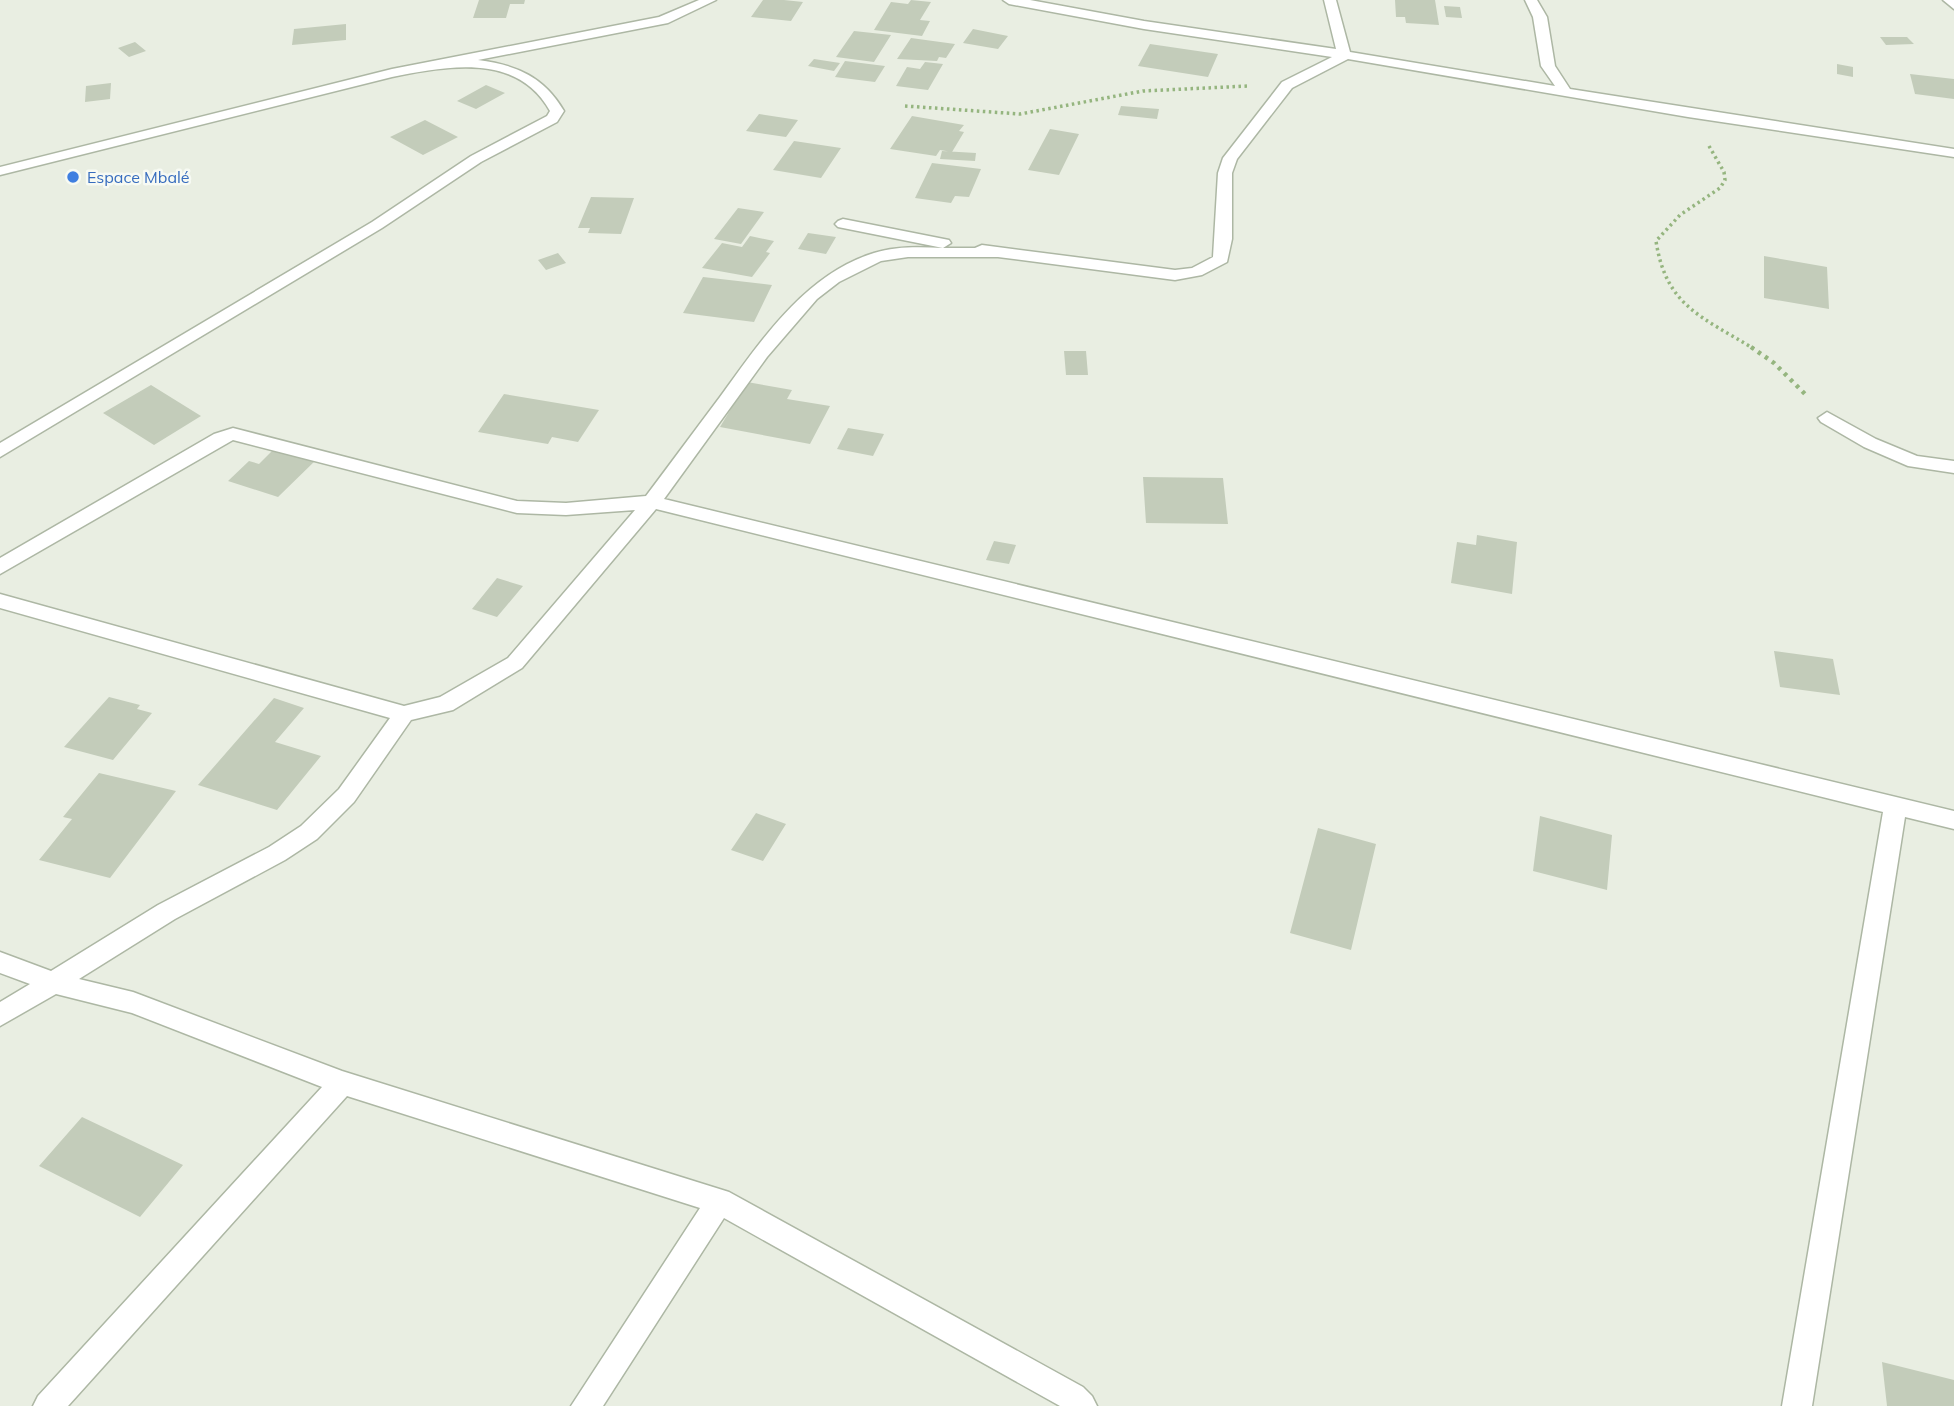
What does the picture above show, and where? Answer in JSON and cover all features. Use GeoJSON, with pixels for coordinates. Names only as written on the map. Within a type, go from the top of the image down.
{"type":"FeatureCollection","features":[{"type":"Feature","properties":{"kind":"street"},"geometry":{"type":"LineString","coordinates":[[0,171],[326,89],[663,20],[710,0]]}},
{"type":"Feature","properties":{"kind":"street"},"geometry":{"type":"LineString","coordinates":[[1009,0],[1144,25],[1954,153]]}},
{"type":"Feature","properties":{"kind":"street"},"geometry":{"type":"LineString","coordinates":[[1330,0],[1344,56]]}},
{"type":"Feature","properties":{"kind":"street"},"geometry":{"type":"LineString","coordinates":[[1531,0],[1540,17],[1548,66],[1566,93]]}},
{"type":"Feature","properties":{"kind":"street"},"geometry":{"type":"LineString","coordinates":[[1950,0],[1954,5]]}},
{"type":"Feature","properties":{"kind":"street"},"geometry":{"type":"LineString","coordinates":[[843,224],[995,253],[1175,275],[1196,272],[1221,259],[1224,239],[1224,173],[1230,158],[1278,94],[1299,78],[1344,56]]}},
{"type":"Feature","properties":{"kind":"street"},"geometry":{"type":"LineString","coordinates":[[0,451],[377,225],[476,159],[552,119],[557,111],[550,96],[533,80],[514,70],[497,65],[451,62]]}},
{"type":"Feature","properties":{"kind":"street"},"geometry":{"type":"LineString","coordinates":[[0,601],[404,713],[446,704],[515,663],[652,502],[761,353],[811,296],[833,279],[877,257],[908,252],[995,253]]}},
{"type":"Feature","properties":{"kind":"street"},"geometry":{"type":"LineString","coordinates":[[1827,418],[1870,443],[1914,461],[1954,467]]}},
{"type":"Feature","properties":{"kind":"street"},"geometry":{"type":"LineString","coordinates":[[0,567],[220,438],[233,434],[517,507],[566,509],[652,502],[1954,820]]}},
{"type":"Feature","properties":{"kind":"street"},"geometry":{"type":"LineString","coordinates":[[0,1015],[190,899],[275,856],[308,832],[324,820],[363,775],[404,713]]}},
{"type":"Feature","properties":{"kind":"street"},"geometry":{"type":"LineString","coordinates":[[1797,1406],[1895,807]]}},
{"type":"Feature","properties":{"kind":"street"},"geometry":{"type":"LineString","coordinates":[[0,962],[55,983],[132,1003],[342,1083],[720,1201],[1073,1397],[1082,1406]]}},
{"type":"Feature","properties":{"kind":"street"},"geometry":{"type":"LineString","coordinates":[[48,1406],[342,1083]]}},
{"type":"Feature","properties":{"kind":"street"},"geometry":{"type":"LineString","coordinates":[[586,1406],[720,1201]]}},
{"type":"Feature","properties":{"kind":"path"},"geometry":{"type":"LineString","coordinates":[[905,106],[1020,114],[1143,91],[1243,87],[1299,78]]}},
{"type":"Feature","properties":{"kind":"path"},"geometry":{"type":"LineString","coordinates":[[1688,113],[1724,172],[1725,180],[1720,188],[1680,215],[1656,241],[1658,265],[1673,295],[1721,330],[1771,360],[1827,418]]}},
{"type":"Feature","properties":{"kind":"building"},"geometry":{"type":"Polygon","coordinates":[[[479,0],[525,0],[524,4],[510,4],[506,18],[473,18],[479,0]]]}},
{"type":"Feature","properties":{"kind":"building"},"geometry":{"type":"Polygon","coordinates":[[[763,0],[803,2],[791,21],[751,17],[763,0]]]}},
{"type":"Feature","properties":{"kind":"building"},"geometry":{"type":"Polygon","coordinates":[[[911,0],[931,2],[920,20],[930,21],[922,36],[874,30],[891,2],[908,4],[911,0]]]}},
{"type":"Feature","properties":{"kind":"building"},"geometry":{"type":"Polygon","coordinates":[[[1395,0],[1435,0],[1439,25],[1406,23],[1405,17],[1396,17],[1395,0]]]}},
{"type":"Feature","properties":{"kind":"building"},"geometry":{"type":"Polygon","coordinates":[[[1444,6],[1460,7],[1462,18],[1446,17],[1444,6]]]}},
{"type":"Feature","properties":{"kind":"building"},"geometry":{"type":"Polygon","coordinates":[[[346,24],[346,40],[292,45],[294,29],[346,24]]]}},
{"type":"Feature","properties":{"kind":"building"},"geometry":{"type":"Polygon","coordinates":[[[973,29],[1008,36],[998,49],[963,43],[973,29]]]}},
{"type":"Feature","properties":{"kind":"building"},"geometry":{"type":"Polygon","coordinates":[[[854,31],[891,35],[874,62],[836,57],[854,31]]]}},
{"type":"Feature","properties":{"kind":"building"},"geometry":{"type":"Polygon","coordinates":[[[1880,37],[1907,37],[1914,44],[1886,45],[1880,37]]]}},
{"type":"Feature","properties":{"kind":"building"},"geometry":{"type":"Polygon","coordinates":[[[911,38],[955,44],[946,58],[939,57],[937,61],[897,59],[911,38]]]}},
{"type":"Feature","properties":{"kind":"building"},"geometry":{"type":"Polygon","coordinates":[[[135,42],[146,51],[129,57],[118,48],[135,42]]]}},
{"type":"Feature","properties":{"kind":"building"},"geometry":{"type":"Polygon","coordinates":[[[1150,44],[1218,54],[1208,77],[1138,66],[1150,44]]]}},
{"type":"Feature","properties":{"kind":"building"},"geometry":{"type":"Polygon","coordinates":[[[814,59],[840,63],[834,71],[808,66],[814,59]]]}},
{"type":"Feature","properties":{"kind":"building"},"geometry":{"type":"Polygon","coordinates":[[[845,61],[885,66],[875,82],[835,77],[845,61]]]}},
{"type":"Feature","properties":{"kind":"building"},"geometry":{"type":"Polygon","coordinates":[[[925,62],[943,64],[928,90],[896,86],[907,67],[920,69],[925,62]]]}},
{"type":"Feature","properties":{"kind":"building"},"geometry":{"type":"Polygon","coordinates":[[[1837,64],[1853,67],[1853,77],[1837,74],[1837,64]]]}},
{"type":"Feature","properties":{"kind":"building"},"geometry":{"type":"Polygon","coordinates":[[[1910,74],[1954,79],[1954,99],[1915,94],[1910,74]]]}},
{"type":"Feature","properties":{"kind":"building"},"geometry":{"type":"Polygon","coordinates":[[[111,83],[110,99],[85,102],[86,86],[111,83]]]}},
{"type":"Feature","properties":{"kind":"building"},"geometry":{"type":"Polygon","coordinates":[[[486,85],[505,93],[476,109],[457,101],[486,85]]]}},
{"type":"Feature","properties":{"kind":"building"},"geometry":{"type":"Polygon","coordinates":[[[1121,106],[1159,109],[1157,119],[1118,115],[1121,106]]]}},
{"type":"Feature","properties":{"kind":"building"},"geometry":{"type":"Polygon","coordinates":[[[759,114],[798,120],[786,137],[746,131],[759,114]]]}},
{"type":"Feature","properties":{"kind":"building"},"geometry":{"type":"Polygon","coordinates":[[[912,116],[964,125],[959,131],[964,132],[952,152],[940,150],[936,156],[890,149],[912,116]]]}},
{"type":"Feature","properties":{"kind":"building"},"geometry":{"type":"Polygon","coordinates":[[[425,120],[458,137],[423,155],[390,137],[425,120]]]}},
{"type":"Feature","properties":{"kind":"building"},"geometry":{"type":"Polygon","coordinates":[[[1050,129],[1079,134],[1059,175],[1028,170],[1050,129]]]}},
{"type":"Feature","properties":{"kind":"building"},"geometry":{"type":"Polygon","coordinates":[[[794,141],[841,148],[821,178],[773,170],[794,141]]]}},
{"type":"Feature","properties":{"kind":"building"},"geometry":{"type":"Polygon","coordinates":[[[942,151],[976,153],[975,161],[940,159],[942,151]]]}},
{"type":"Feature","properties":{"kind":"building"},"geometry":{"type":"Polygon","coordinates":[[[932,163],[981,169],[969,197],[955,196],[951,203],[915,198],[932,163]]]}},
{"type":"Feature","properties":{"kind":"building"},"geometry":{"type":"Polygon","coordinates":[[[591,197],[634,198],[621,234],[588,233],[590,228],[578,228],[591,197]]]}},
{"type":"Feature","properties":{"kind":"building"},"geometry":{"type":"Polygon","coordinates":[[[738,208],[764,212],[741,244],[714,239],[738,208]]]}},
{"type":"Feature","properties":{"kind":"building"},"geometry":{"type":"Polygon","coordinates":[[[808,233],[836,237],[826,254],[798,249],[808,233]]]}},
{"type":"Feature","properties":{"kind":"building"},"geometry":{"type":"Polygon","coordinates":[[[750,236],[774,241],[766,252],[770,253],[752,277],[702,268],[722,243],[742,247],[750,236]]]}},
{"type":"Feature","properties":{"kind":"building"},"geometry":{"type":"Polygon","coordinates":[[[558,253],[566,263],[546,270],[538,260],[558,253]]]}},
{"type":"Feature","properties":{"kind":"building"},"geometry":{"type":"Polygon","coordinates":[[[1764,256],[1827,267],[1829,309],[1764,298],[1764,256]]]}},
{"type":"Feature","properties":{"kind":"building"},"geometry":{"type":"Polygon","coordinates":[[[703,277],[772,285],[754,322],[683,313],[703,277]]]}},
{"type":"Feature","properties":{"kind":"building"},"geometry":{"type":"Polygon","coordinates":[[[1064,351],[1086,351],[1088,375],[1066,375],[1064,351]]]}},
{"type":"Feature","properties":{"kind":"building"},"geometry":{"type":"Polygon","coordinates":[[[747,382],[792,390],[787,399],[830,406],[810,444],[720,427],[747,382]]]}},
{"type":"Feature","properties":{"kind":"building"},"geometry":{"type":"Polygon","coordinates":[[[151,385],[201,416],[154,445],[103,413],[151,385]]]}},
{"type":"Feature","properties":{"kind":"building"},"geometry":{"type":"Polygon","coordinates":[[[504,394],[599,410],[578,442],[552,437],[548,444],[478,432],[504,394]]]}},
{"type":"Feature","properties":{"kind":"building"},"geometry":{"type":"Polygon","coordinates":[[[848,428],[884,434],[873,456],[837,449],[848,428]]]}},
{"type":"Feature","properties":{"kind":"building"},"geometry":{"type":"Polygon","coordinates":[[[276,447],[317,459],[278,497],[228,481],[249,461],[259,464],[276,447]]]}},
{"type":"Feature","properties":{"kind":"building"},"geometry":{"type":"Polygon","coordinates":[[[1143,477],[1223,478],[1228,524],[1146,523],[1143,477]]]}},
{"type":"Feature","properties":{"kind":"building"},"geometry":{"type":"Polygon","coordinates":[[[1477,535],[1517,542],[1512,594],[1451,583],[1457,542],[1476,545],[1477,535]]]}},
{"type":"Feature","properties":{"kind":"building"},"geometry":{"type":"Polygon","coordinates":[[[994,541],[1016,545],[1009,564],[986,560],[994,541]]]}},
{"type":"Feature","properties":{"kind":"building"},"geometry":{"type":"Polygon","coordinates":[[[497,578],[523,586],[497,617],[472,609],[497,578]]]}},
{"type":"Feature","properties":{"kind":"building"},"geometry":{"type":"Polygon","coordinates":[[[1774,651],[1833,659],[1840,695],[1780,687],[1774,651]]]}},
{"type":"Feature","properties":{"kind":"building"},"geometry":{"type":"Polygon","coordinates":[[[109,697],[140,705],[137,709],[152,713],[113,760],[64,747],[109,697]]]}},
{"type":"Feature","properties":{"kind":"building"},"geometry":{"type":"Polygon","coordinates":[[[274,698],[304,708],[275,742],[321,756],[277,810],[198,785],[274,698]]]}},
{"type":"Feature","properties":{"kind":"building"},"geometry":{"type":"Polygon","coordinates":[[[99,773],[176,791],[110,878],[39,860],[72,819],[63,817],[99,773]]]}},
{"type":"Feature","properties":{"kind":"building"},"geometry":{"type":"Polygon","coordinates":[[[756,813],[786,824],[763,861],[731,850],[756,813]]]}},
{"type":"Feature","properties":{"kind":"building"},"geometry":{"type":"Polygon","coordinates":[[[1540,816],[1612,835],[1607,890],[1533,871],[1540,816]]]}},
{"type":"Feature","properties":{"kind":"building"},"geometry":{"type":"Polygon","coordinates":[[[1318,828],[1376,844],[1351,950],[1290,933],[1318,828]]]}},
{"type":"Feature","properties":{"kind":"building"},"geometry":{"type":"Polygon","coordinates":[[[82,1117],[183,1165],[140,1217],[39,1166],[82,1117]]]}},
{"type":"Feature","properties":{"kind":"building"},"geometry":{"type":"Polygon","coordinates":[[[1882,1362],[1954,1380],[1954,1406],[1887,1406],[1882,1362]]]}},
{"type":"Feature","properties":{"kind":"place","name":"Espace Mbalé"},"geometry":{"type":"Point","coordinates":[73,177]}}]}
